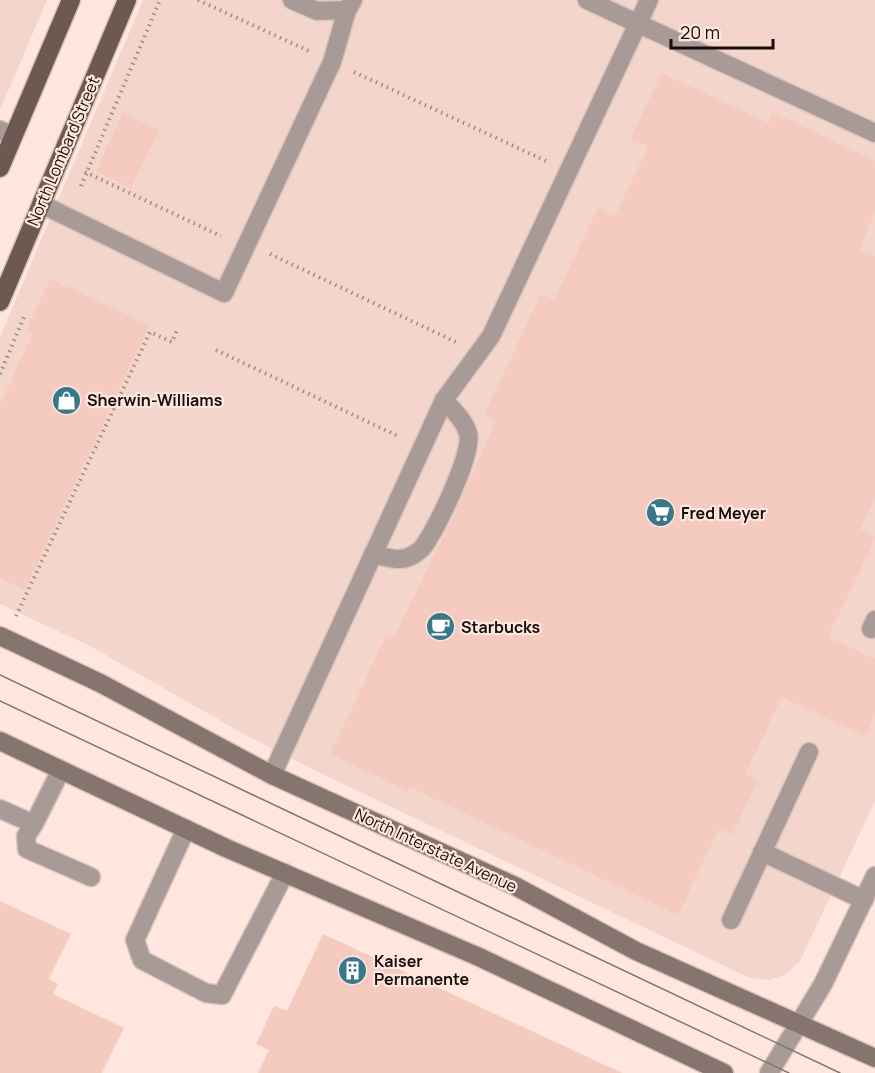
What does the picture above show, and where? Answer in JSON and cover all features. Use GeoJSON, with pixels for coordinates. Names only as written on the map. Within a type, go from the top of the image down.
{"type":"FeatureCollection","features":[{"type":"Feature","properties":{"kind":"main road"},"geometry":{"type":"LineString","coordinates":[[0,168],[7,133],[71,0]]}},
{"type":"Feature","properties":{"kind":"main road","name":"North Lombard Street"},"geometry":{"type":"LineString","coordinates":[[0,302],[127,0]]}},
{"type":"Feature","properties":{"kind":"street"},"geometry":{"type":"LineString","coordinates":[[41,204],[224,293],[332,62],[346,3],[316,11],[292,0]]}},
{"type":"Feature","properties":{"kind":"street"},"geometry":{"type":"LineString","coordinates":[[587,0],[875,133]]}},
{"type":"Feature","properties":{"kind":"street"},"geometry":{"type":"LineString","coordinates":[[272,775],[444,400],[491,336],[649,0]]}},
{"type":"Feature","properties":{"kind":"street"},"geometry":{"type":"LineString","coordinates":[[373,554],[398,560],[410,557],[422,549],[459,476],[469,444],[468,434],[462,421],[444,400]]}},
{"type":"Feature","properties":{"kind":"street","name":"North Interstate Avenue"},"geometry":{"type":"LineString","coordinates":[[3,637],[100,683],[272,775],[515,886],[636,951],[875,1058]]}},
{"type":"Feature","properties":{"kind":"street"},"geometry":{"type":"LineString","coordinates":[[0,741],[186,829],[479,957],[724,1073]]}},
{"type":"Feature","properties":{"kind":"street"},"geometry":{"type":"LineString","coordinates":[[731,920],[809,752]]}},
{"type":"Feature","properties":{"kind":"street"},"geometry":{"type":"LineString","coordinates":[[61,770],[26,836],[27,849],[91,877]]}},
{"type":"Feature","properties":{"kind":"street"},"geometry":{"type":"LineString","coordinates":[[0,809],[34,824]]}},
{"type":"Feature","properties":{"kind":"street"},"geometry":{"type":"LineString","coordinates":[[186,829],[135,940],[142,960],[206,993],[222,995],[285,873]]}},
{"type":"Feature","properties":{"kind":"street"},"geometry":{"type":"LineString","coordinates":[[762,852],[864,900]]}},
{"type":"Feature","properties":{"kind":"street"},"geometry":{"type":"LineString","coordinates":[[769,1073],[823,984],[875,876]]}},
{"type":"Feature","properties":{"kind":"path"},"geometry":{"type":"LineString","coordinates":[[198,0],[569,172]]}},
{"type":"Feature","properties":{"kind":"path"},"geometry":{"type":"LineString","coordinates":[[60,160],[221,236]]}},
{"type":"Feature","properties":{"kind":"path"},"geometry":{"type":"LineString","coordinates":[[263,251],[477,355]]}},
{"type":"Feature","properties":{"kind":"path"},"geometry":{"type":"LineString","coordinates":[[3,637],[150,332],[172,342],[178,328]]}},
{"type":"Feature","properties":{"kind":"path"},"geometry":{"type":"LineString","coordinates":[[216,350],[422,448]]}},
{"type":"Feature","properties":{"kind":"shaded area"},"geometry":{"type":"Polygon","coordinates":[[[0,0],[47,0],[0,110],[0,0]]]}},
{"type":"Feature","properties":{"kind":"shaded area"},"geometry":{"type":"Polygon","coordinates":[[[143,0],[875,0],[875,801],[800,961],[786,974],[770,980],[750,978],[316,771],[242,733],[90,646],[0,604],[0,337],[143,0]]]}},
{"type":"Feature","properties":{"kind":"building","name":"Fred Meyer"},"geometry":{"type":"Polygon","coordinates":[[[662,73],[768,123],[773,112],[875,161],[875,213],[859,249],[875,256],[875,498],[860,529],[875,536],[875,539],[828,637],[875,659],[875,715],[865,736],[782,697],[745,774],[758,780],[732,835],[719,829],[678,915],[410,787],[408,791],[330,754],[386,636],[393,639],[455,513],[496,421],[484,415],[541,294],[554,300],[598,208],[615,216],[648,146],[630,139],[662,73]]]}},
{"type":"Feature","properties":{"kind":"building"},"geometry":{"type":"Polygon","coordinates":[[[123,113],[159,130],[131,188],[96,171],[123,113]]]}},
{"type":"Feature","properties":{"kind":"building"},"geometry":{"type":"Polygon","coordinates":[[[50,279],[149,325],[25,590],[0,578],[0,404],[33,334],[26,331],[50,279]]]}},
{"type":"Feature","properties":{"kind":"building"},"geometry":{"type":"Polygon","coordinates":[[[0,901],[71,934],[49,979],[58,984],[53,994],[124,1028],[102,1073],[0,1073],[0,901]]]}},
{"type":"Feature","properties":{"kind":"building","name":"Kaiser Permanente"},"geometry":{"type":"Polygon","coordinates":[[[323,934],[622,1073],[258,1073],[269,1050],[256,1044],[274,1006],[287,1011],[323,934]]]}},
{"type":"Feature","properties":{"kind":"tram line"},"geometry":{"type":"LineString","coordinates":[[0,675],[840,1073]]}},
{"type":"Feature","properties":{"kind":"tram line"},"geometry":{"type":"LineString","coordinates":[[0,701],[789,1073]]}},
{"type":"Feature","properties":{"kind":"place","name":"Sherwin-Williams"},"geometry":{"type":"Point","coordinates":[66,400]}},
{"type":"Feature","properties":{"kind":"place","name":"Fred Meyer"},"geometry":{"type":"Point","coordinates":[660,513]}},
{"type":"Feature","properties":{"kind":"place","name":"Starbucks"},"geometry":{"type":"Point","coordinates":[440,627]}},
{"type":"Feature","properties":{"kind":"place","name":"Kaiser Permanente"},"geometry":{"type":"Point","coordinates":[353,970]}}]}
